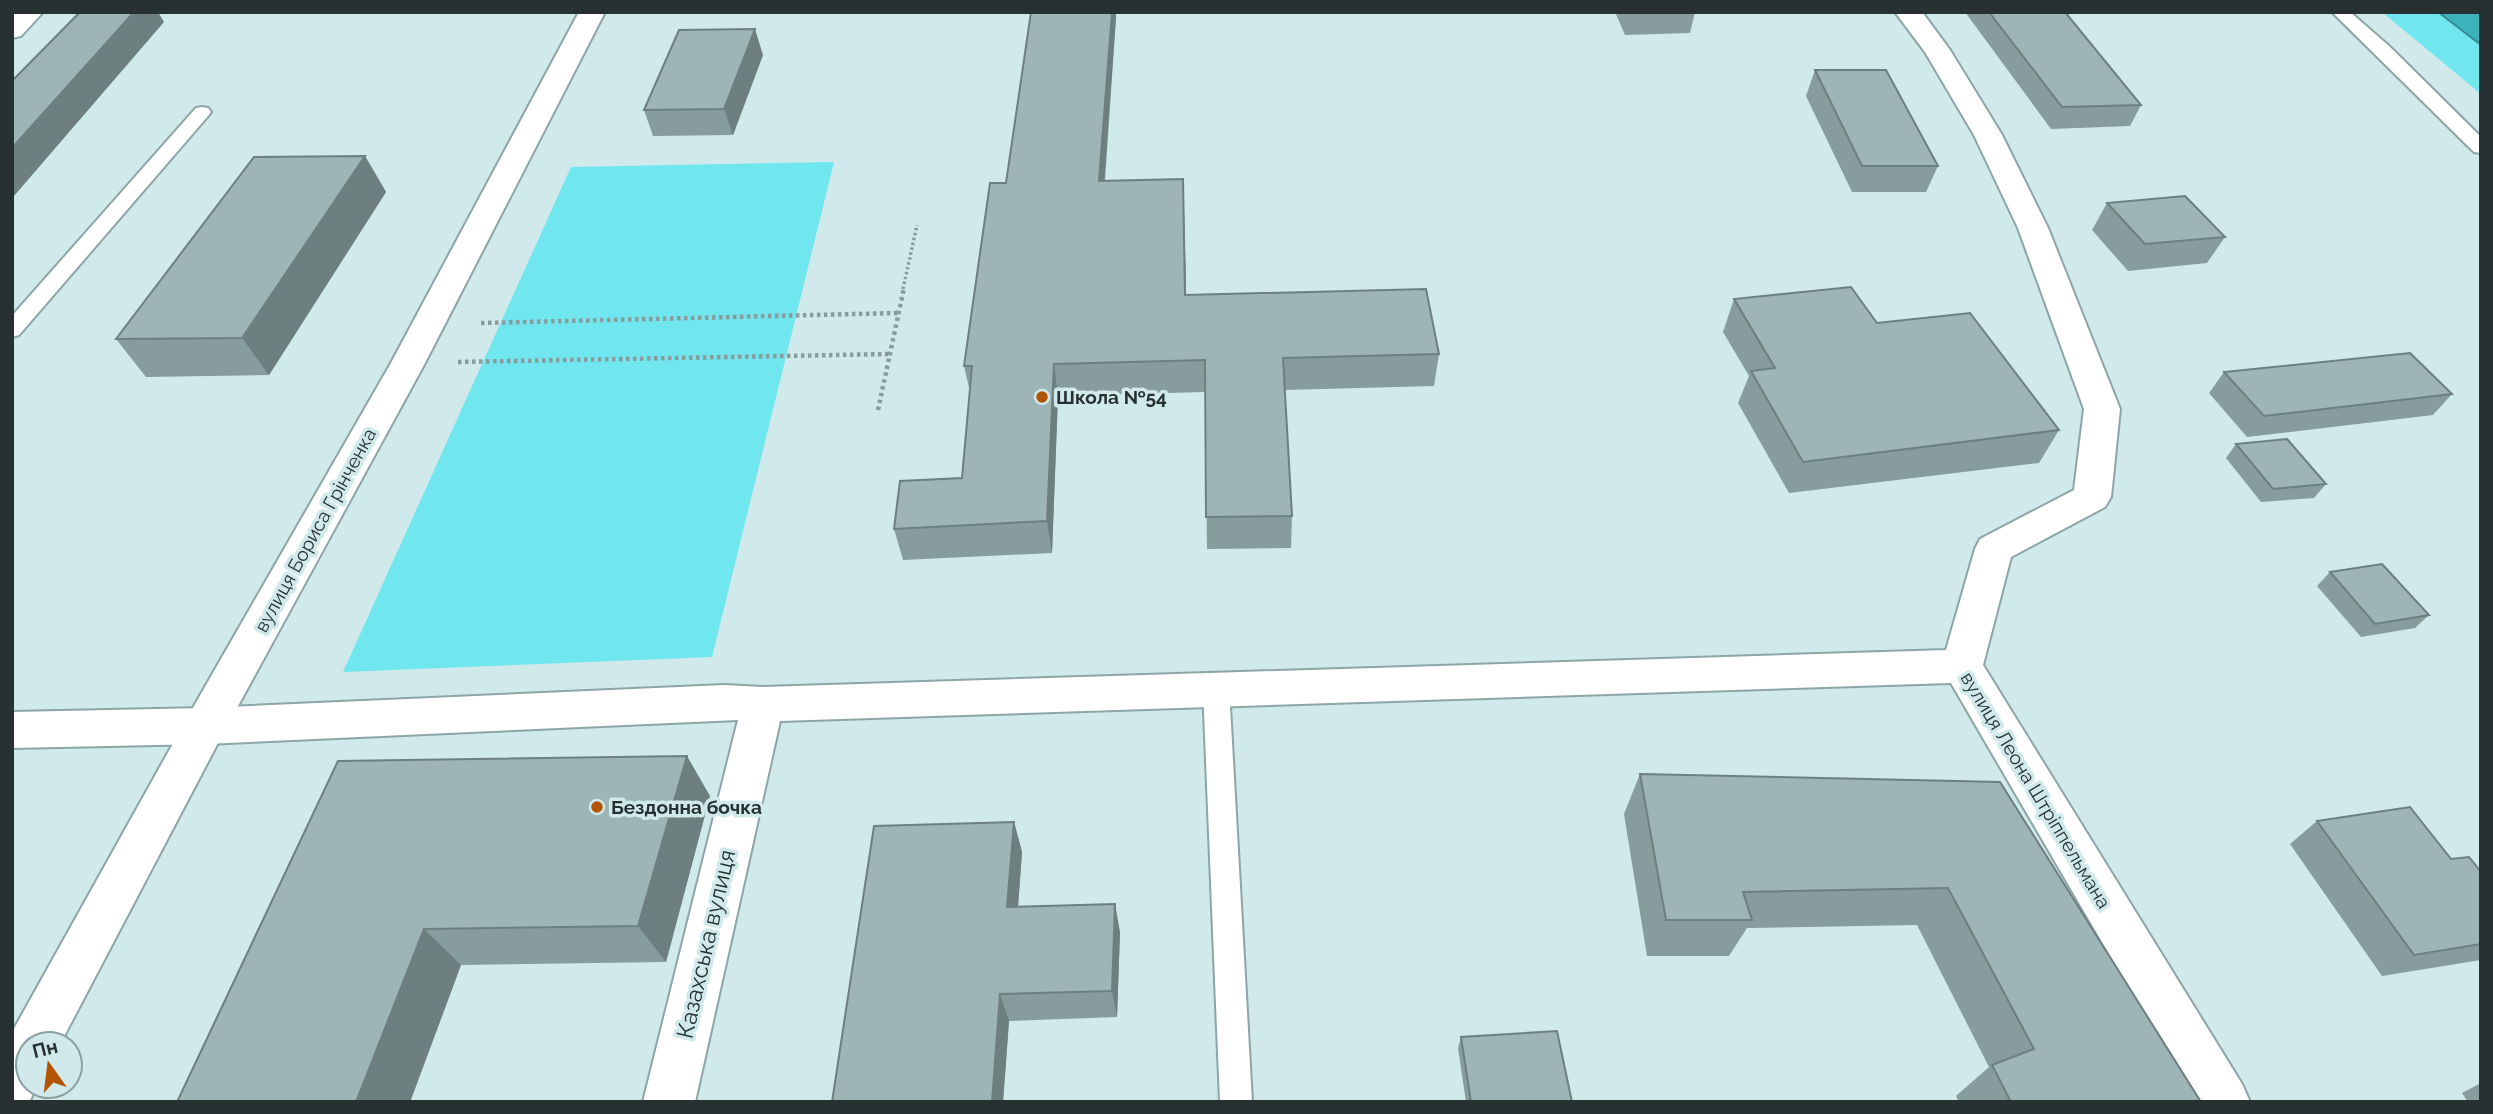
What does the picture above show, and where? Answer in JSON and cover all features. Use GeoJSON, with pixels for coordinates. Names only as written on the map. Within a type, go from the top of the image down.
{"type":"FeatureCollection","features":[{"type":"Feature","properties":{"kind":"street"},"geometry":{"type":"LineString","coordinates":[[12,30],[30,12]]}},
{"type":"Feature","properties":{"kind":"street","name":"вулиця Бориса Грінченка"},"geometry":{"type":"LineString","coordinates":[[41,1030],[205,726],[408,363],[592,12]]}},
{"type":"Feature","properties":{"kind":"street","name":"вулиця Леона Штріппельмана"},"geometry":{"type":"LineString","coordinates":[[1908,12],[1937,50],[1988,135],[2017,193],[2034,228],[2102,409],[2092,497],[1994,549],[1962,666],[2224,1102]]}},
{"type":"Feature","properties":{"kind":"street"},"geometry":{"type":"LineString","coordinates":[[12,730],[205,726],[723,702],[764,704],[1962,666]]}},
{"type":"Feature","properties":{"kind":"street","name":"Казахська вулиця"},"geometry":{"type":"LineString","coordinates":[[668,1102],[764,704]]}},
{"type":"Feature","properties":{"kind":"lane"},"geometry":{"type":"LineString","coordinates":[[2340,12],[2383,50],[2481,148]]}},
{"type":"Feature","properties":{"kind":"lane"},"geometry":{"type":"LineString","coordinates":[[12,330],[202,112]]}},
{"type":"Feature","properties":{"kind":"lane"},"geometry":{"type":"LineString","coordinates":[[1216,688],[1236,1102]]}},
{"type":"Feature","properties":{"kind":"path"},"geometry":{"type":"LineString","coordinates":[[878,410],[916,225]]}},
{"type":"Feature","properties":{"kind":"path"},"geometry":{"type":"LineString","coordinates":[[428,324],[898,313]]}},
{"type":"Feature","properties":{"kind":"path"},"geometry":{"type":"LineString","coordinates":[[408,363],[890,354]]}},
{"type":"Feature","properties":{"kind":"shaded area"},"geometry":{"type":"Polygon","coordinates":[[[2382,12],[2438,12],[2481,45],[2481,94],[2382,12]]]}},
{"type":"Feature","properties":{"kind":"shaded area"},"geometry":{"type":"Polygon","coordinates":[[[2438,12],[2481,12],[2481,45],[2438,12]]]}},
{"type":"Feature","properties":{"kind":"shaded area"},"geometry":{"type":"Polygon","coordinates":[[[834,162],[712,657],[343,672],[571,167],[834,162]]]}},
{"type":"Feature","properties":{"kind":"building"},"geometry":{"type":"Polygon","coordinates":[[[80,12],[134,12],[12,148],[12,81],[80,12]]]}},
{"type":"Feature","properties":{"kind":"building"},"geometry":{"type":"Polygon","coordinates":[[[1031,12],[1112,12],[1099,181],[1183,179],[1185,295],[1426,289],[1439,354],[1283,358],[1292,516],[1206,517],[1205,360],[1054,364],[1047,521],[894,529],[900,481],[962,478],[972,366],[964,366],[990,183],[1006,183],[1031,12]]]}},
{"type":"Feature","properties":{"kind":"building"},"geometry":{"type":"Polygon","coordinates":[[[1989,12],[2065,12],[2141,105],[2062,107],[1989,12]]]}},
{"type":"Feature","properties":{"kind":"building"},"geometry":{"type":"Polygon","coordinates":[[[755,29],[724,109],[644,110],[679,30],[755,29]]]}},
{"type":"Feature","properties":{"kind":"building"},"geometry":{"type":"Polygon","coordinates":[[[1815,70],[1886,70],[1938,166],[1862,166],[1815,70]]]}},
{"type":"Feature","properties":{"kind":"building"},"geometry":{"type":"Polygon","coordinates":[[[365,156],[242,338],[116,339],[254,157],[365,156]]]}},
{"type":"Feature","properties":{"kind":"building"},"geometry":{"type":"Polygon","coordinates":[[[2185,196],[2225,237],[2145,244],[2107,203],[2185,196]]]}},
{"type":"Feature","properties":{"kind":"building"},"geometry":{"type":"Polygon","coordinates":[[[1851,287],[1877,323],[1970,313],[2059,430],[1803,462],[1751,371],[1775,368],[1734,299],[1851,287]]]}},
{"type":"Feature","properties":{"kind":"building"},"geometry":{"type":"Polygon","coordinates":[[[2410,353],[2452,394],[2264,416],[2224,372],[2410,353]]]}},
{"type":"Feature","properties":{"kind":"building"},"geometry":{"type":"Polygon","coordinates":[[[2287,439],[2326,484],[2273,489],[2236,444],[2287,439]]]}},
{"type":"Feature","properties":{"kind":"building"},"geometry":{"type":"Polygon","coordinates":[[[2382,564],[2429,615],[2375,624],[2330,572],[2382,564]]]}},
{"type":"Feature","properties":{"kind":"building"},"geometry":{"type":"Polygon","coordinates":[[[687,756],[638,926],[424,929],[356,1102],[177,1102],[338,761],[687,756]]]}},
{"type":"Feature","properties":{"kind":"building"},"geometry":{"type":"Polygon","coordinates":[[[1640,774],[2000,782],[2201,1102],[2011,1102],[1992,1065],[2034,1049],[1948,888],[1743,892],[1752,920],[1666,920],[1640,774]]]}},
{"type":"Feature","properties":{"kind":"building"},"geometry":{"type":"Polygon","coordinates":[[[2410,807],[2451,859],[2469,857],[2481,872],[2481,944],[2414,955],[2317,821],[2410,807]]]}},
{"type":"Feature","properties":{"kind":"building"},"geometry":{"type":"Polygon","coordinates":[[[1014,822],[1007,907],[1115,904],[1112,991],[1000,994],[992,1102],[832,1102],[874,826],[1014,822]]]}},
{"type":"Feature","properties":{"kind":"building"},"geometry":{"type":"Polygon","coordinates":[[[1557,1031],[1572,1102],[1471,1102],[1461,1037],[1557,1031]]]}},
{"type":"Feature","properties":{"kind":"place","name":"Школа №54"},"geometry":{"type":"Point","coordinates":[1042,397]}},
{"type":"Feature","properties":{"kind":"place","name":"Бездонна бочка"},"geometry":{"type":"Point","coordinates":[597,807]}}]}
